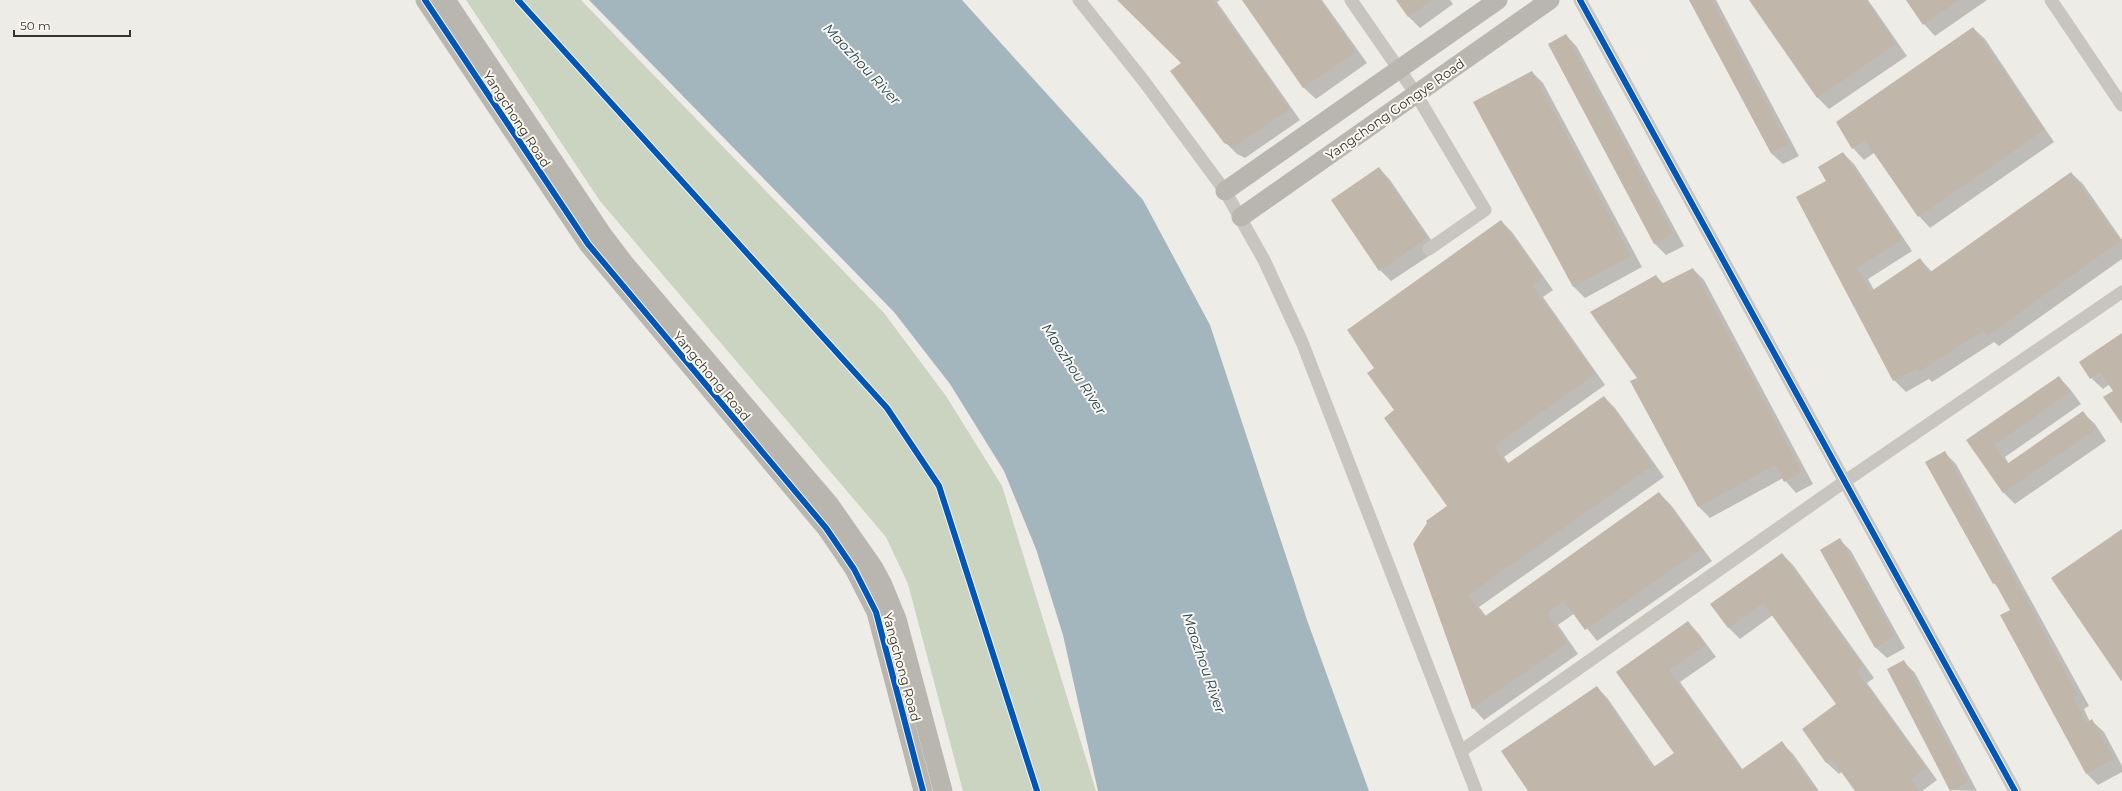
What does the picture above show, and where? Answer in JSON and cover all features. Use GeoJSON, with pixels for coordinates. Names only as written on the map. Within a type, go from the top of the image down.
{"type":"FeatureCollection","features":[{"type":"Feature","properties":{"kind":"street","name":"Yangchong Road"},"geometry":{"type":"LineString","coordinates":[[426,0],[588,244],[826,528],[854,569],[876,612],[923,791]]}},
{"type":"Feature","properties":{"kind":"street","name":"Yangchong Road"},"geometry":{"type":"LineString","coordinates":[[446,0],[603,234],[630,270],[830,505],[874,568],[886,591],[897,619],[943,791]]}},
{"type":"Feature","properties":{"kind":"street"},"geometry":{"type":"LineString","coordinates":[[1079,0],[1143,80],[1225,191],[1241,217],[1283,298],[1302,342],[1476,791]]}},
{"type":"Feature","properties":{"kind":"street"},"geometry":{"type":"LineString","coordinates":[[1351,0],[1416,94],[1485,210],[1429,249]]}},
{"type":"Feature","properties":{"kind":"street"},"geometry":{"type":"LineString","coordinates":[[1225,191],[1498,0]]}},
{"type":"Feature","properties":{"kind":"street","name":"Yangchong Gongye Road"},"geometry":{"type":"LineString","coordinates":[[1241,217],[1550,0]]}},
{"type":"Feature","properties":{"kind":"street"},"geometry":{"type":"LineString","coordinates":[[1580,0],[2014,791]]}},
{"type":"Feature","properties":{"kind":"street"},"geometry":{"type":"LineString","coordinates":[[2051,0],[2122,105]]}},
{"type":"Feature","properties":{"kind":"street"},"geometry":{"type":"LineString","coordinates":[[1461,751],[1844,482],[2122,292]]}},
{"type":"Feature","properties":{"kind":"green space"},"geometry":{"type":"Polygon","coordinates":[[[466,0],[581,0],[884,313],[946,396],[1002,486],[1096,791],[963,791],[908,584],[886,537],[600,201],[466,0]]]}},
{"type":"Feature","properties":{"kind":"water","name":"Maozhou River"},"geometry":{"type":"Polygon","coordinates":[[[589,0],[962,0],[1143,200],[1210,325],[1307,620],[1369,791],[1098,791],[1063,635],[1036,549],[1004,471],[950,384],[894,312],[589,0]]]}},
{"type":"Feature","properties":{"kind":"building"},"geometry":{"type":"Polygon","coordinates":[[[1117,0],[1213,0],[1290,109],[1233,147],[1224,143],[1170,71],[1181,63],[1117,0]]]}},
{"type":"Feature","properties":{"kind":"building"},"geometry":{"type":"Polygon","coordinates":[[[1242,0],[1320,0],[1356,52],[1303,88],[1242,0]]]}},
{"type":"Feature","properties":{"kind":"building"},"geometry":{"type":"Polygon","coordinates":[[[1396,0],[1432,0],[1408,17],[1396,0]]]}},
{"type":"Feature","properties":{"kind":"building"},"geometry":{"type":"Polygon","coordinates":[[[1689,0],[1712,0],[1788,144],[1771,153],[1689,0]]]}},
{"type":"Feature","properties":{"kind":"building"},"geometry":{"type":"Polygon","coordinates":[[[1749,0],[1866,0],[1896,44],[1817,98],[1749,0]]]}},
{"type":"Feature","properties":{"kind":"building"},"geometry":{"type":"Polygon","coordinates":[[[1906,0],[1959,0],[1923,25],[1906,0]]]}},
{"type":"Feature","properties":{"kind":"building"},"geometry":{"type":"Polygon","coordinates":[[[1973,27],[2044,130],[1918,217],[1865,140],[1852,149],[1836,122],[1973,27]]]}},
{"type":"Feature","properties":{"kind":"building"},"geometry":{"type":"Polygon","coordinates":[[[1566,34],[1673,234],[1654,244],[1548,44],[1566,34]]]}},
{"type":"Feature","properties":{"kind":"building"},"geometry":{"type":"Polygon","coordinates":[[[1532,71],[1631,256],[1573,287],[1473,102],[1532,71]]]}},
{"type":"Feature","properties":{"kind":"building"},"geometry":{"type":"Polygon","coordinates":[[[1843,152],[1902,239],[1857,268],[1870,292],[1920,258],[1929,273],[2071,172],[2120,241],[1987,336],[1983,331],[1920,371],[1918,368],[1893,381],[1796,197],[1826,181],[1818,167],[1843,152]]]}},
{"type":"Feature","properties":{"kind":"building"},"geometry":{"type":"Polygon","coordinates":[[[1379,167],[1427,238],[1379,271],[1331,200],[1379,167]]]}},
{"type":"Feature","properties":{"kind":"building"},"geometry":{"type":"Polygon","coordinates":[[[1501,220],[1542,278],[1532,285],[1595,374],[1494,446],[1507,464],[1604,396],[1653,465],[1468,595],[1484,617],[1659,492],[1701,549],[1585,630],[1564,601],[1547,613],[1567,643],[1472,709],[1413,544],[1427,523],[1426,521],[1447,506],[1384,418],[1394,410],[1367,373],[1374,368],[1347,330],[1501,220]]]}},
{"type":"Feature","properties":{"kind":"building"},"geometry":{"type":"Polygon","coordinates":[[[1693,268],[1802,472],[1784,482],[1775,465],[1698,507],[1630,381],[1637,378],[1590,312],[1656,275],[1661,284],[1693,268]]]}},
{"type":"Feature","properties":{"kind":"building"},"geometry":{"type":"Polygon","coordinates":[[[2122,333],[2122,424],[2103,397],[2113,391],[2100,372],[2090,379],[2079,362],[2122,333]]]}},
{"type":"Feature","properties":{"kind":"building"},"geometry":{"type":"Polygon","coordinates":[[[2059,376],[2070,392],[1994,445],[2007,464],[2083,411],[2096,429],[2003,493],[1966,440],[2059,376]]]}},
{"type":"Feature","properties":{"kind":"building"},"geometry":{"type":"Polygon","coordinates":[[[1945,451],[2078,695],[2073,697],[2086,723],[2092,719],[2114,759],[2086,774],[2000,615],[2010,610],[1995,583],[1993,584],[1925,462],[1945,451]]]}},
{"type":"Feature","properties":{"kind":"building"},"geometry":{"type":"Polygon","coordinates":[[[2122,529],[2122,682],[2051,578],[2122,529]]]}},
{"type":"Feature","properties":{"kind":"building"},"geometry":{"type":"Polygon","coordinates":[[[1840,538],[1895,636],[1875,648],[1820,550],[1840,538]]]}},
{"type":"Feature","properties":{"kind":"building"},"geometry":{"type":"Polygon","coordinates":[[[1782,553],[1863,666],[1856,671],[1926,768],[1911,779],[1919,791],[1855,791],[1832,759],[1826,763],[1802,729],[1836,704],[1763,603],[1728,628],[1710,604],[1782,553]]]}},
{"type":"Feature","properties":{"kind":"building"},"geometry":{"type":"Polygon","coordinates":[[[1688,621],[1705,645],[1669,670],[1741,770],[1782,741],[1816,791],[1528,791],[1501,751],[1597,686],[1652,768],[1674,753],[1616,672],[1688,621]]]}},
{"type":"Feature","properties":{"kind":"building"},"geometry":{"type":"Polygon","coordinates":[[[1904,660],[1968,782],[1950,791],[1887,669],[1904,660]]]}},
{"type":"Feature","properties":{"kind":"cycle path"},"geometry":{"type":"LineString","coordinates":[[425,0],[588,244],[826,528],[854,569],[876,612],[923,791]]}},
{"type":"Feature","properties":{"kind":"cycle path"},"geometry":{"type":"LineString","coordinates":[[518,0],[887,408],[939,486],[1037,791]]}},
{"type":"Feature","properties":{"kind":"cycle path"},"geometry":{"type":"LineString","coordinates":[[1580,0],[2015,791]]}}]}
